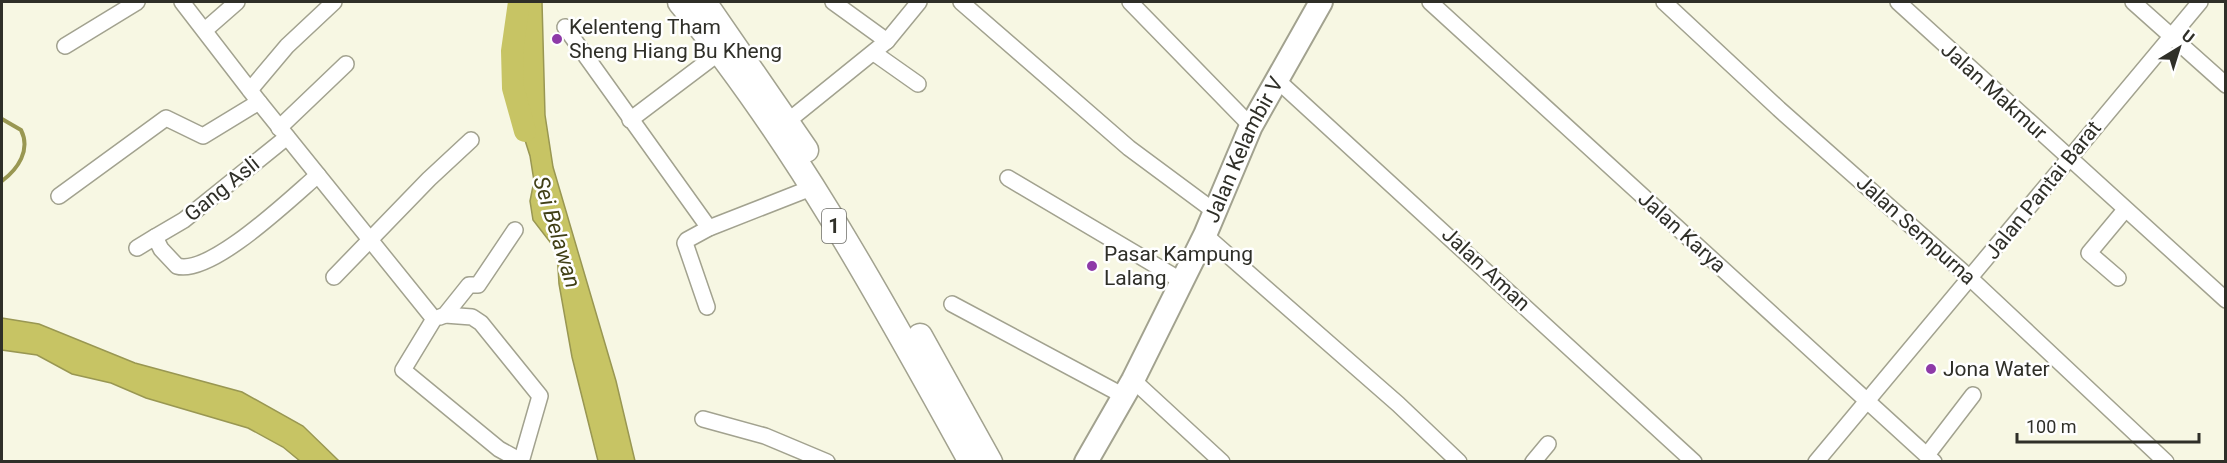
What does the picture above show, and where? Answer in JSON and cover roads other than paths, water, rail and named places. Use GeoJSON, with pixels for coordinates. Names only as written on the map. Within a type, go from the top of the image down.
{"type":"FeatureCollection","features":[{"type":"Feature","properties":{"kind":"highway","name":"1"},"geometry":{"type":"LineString","coordinates":[[680,2],[720,52],[811,188],[887,312],[971,462]]}},
{"type":"Feature","properties":{"kind":"highway","name":"1"},"geometry":{"type":"LineString","coordinates":[[704,2],[788,121],[912,323],[990,462]]}},
{"type":"Feature","properties":{"kind":"main road","name":"Jalan Kelambir V"},"geometry":{"type":"LineString","coordinates":[[1086,462],[1128,388],[1182,281],[1205,234],[1251,126],[1321,2]]}},
{"type":"Feature","properties":{"kind":"street"},"geometry":{"type":"LineString","coordinates":[[65,46],[137,2]]}},
{"type":"Feature","properties":{"kind":"street"},"geometry":{"type":"LineString","coordinates":[[182,2],[368,240],[440,317],[472,317],[481,323],[540,396],[521,461],[499,449],[403,370],[440,317],[469,285],[478,285],[493,267],[515,230]]}},
{"type":"Feature","properties":{"kind":"street"},"geometry":{"type":"LineString","coordinates":[[205,30],[237,2]]}},
{"type":"Feature","properties":{"kind":"street"},"geometry":{"type":"LineString","coordinates":[[58,196],[166,118],[203,136],[255,96],[287,46],[334,2]]}},
{"type":"Feature","properties":{"kind":"street"},"geometry":{"type":"LineString","coordinates":[[833,2],[887,41]]}},
{"type":"Feature","properties":{"kind":"street"},"geometry":{"type":"LineString","coordinates":[[788,121],[830,90],[843,74],[874,53],[887,41],[919,2]]}},
{"type":"Feature","properties":{"kind":"street"},"geometry":{"type":"LineString","coordinates":[[961,2],[1145,161],[1214,211]]}},
{"type":"Feature","properties":{"kind":"street"},"geometry":{"type":"LineString","coordinates":[[1130,2],[1251,126]]}},
{"type":"Feature","properties":{"kind":"street","name":"Jalan Karya"},"geometry":{"type":"LineString","coordinates":[[1430,2],[1930,458]]}},
{"type":"Feature","properties":{"kind":"street","name":"Jalan Sempurna"},"geometry":{"type":"LineString","coordinates":[[1664,2],[1779,109],[1971,279],[2166,462]]}},
{"type":"Feature","properties":{"kind":"street","name":"Jalan Makmur"},"geometry":{"type":"LineString","coordinates":[[1898,2],[2124,210],[2226,300]]}},
{"type":"Feature","properties":{"kind":"street"},"geometry":{"type":"LineString","coordinates":[[2133,2],[2226,86]]}},
{"type":"Feature","properties":{"kind":"street","name":"Jalan Pantai Barat"},"geometry":{"type":"LineString","coordinates":[[1816,462],[2200,2]]}},
{"type":"Feature","properties":{"kind":"street"},"geometry":{"type":"LineString","coordinates":[[565,27],[709,228]]}},
{"type":"Feature","properties":{"kind":"street"},"geometry":{"type":"LineString","coordinates":[[630,120],[720,52]]}},
{"type":"Feature","properties":{"kind":"street"},"geometry":{"type":"LineString","coordinates":[[874,53],[918,84]]}},
{"type":"Feature","properties":{"kind":"street","name":"Gang Asli"},"geometry":{"type":"LineString","coordinates":[[137,248],[184,220],[283,132],[346,64]]}},
{"type":"Feature","properties":{"kind":"street","name":"Jalan Aman"},"geometry":{"type":"LineString","coordinates":[[1276,79],[1694,462]]}},
{"type":"Feature","properties":{"kind":"street"},"geometry":{"type":"LineString","coordinates":[[334,277],[368,240],[471,140]]}},
{"type":"Feature","properties":{"kind":"street"},"geometry":{"type":"LineString","coordinates":[[154,237],[168,258],[177,266],[190,267],[230,249],[318,175]]}},
{"type":"Feature","properties":{"kind":"street"},"geometry":{"type":"LineString","coordinates":[[1008,178],[1182,281]]}},
{"type":"Feature","properties":{"kind":"street"},"geometry":{"type":"LineString","coordinates":[[707,307],[685,243],[689,238],[811,188]]}},
{"type":"Feature","properties":{"kind":"street"},"geometry":{"type":"LineString","coordinates":[[2118,278],[2089,253],[2124,210]]}},
{"type":"Feature","properties":{"kind":"street"},"geometry":{"type":"LineString","coordinates":[[1205,234],[1398,404],[1459,462]]}},
{"type":"Feature","properties":{"kind":"street"},"geometry":{"type":"LineString","coordinates":[[952,304],[1128,388],[1222,462]]}},
{"type":"Feature","properties":{"kind":"street"},"geometry":{"type":"LineString","coordinates":[[1930,458],[1973,395]]}},
{"type":"Feature","properties":{"kind":"street"},"geometry":{"type":"LineString","coordinates":[[703,419],[765,436],[827,462]]}},
{"type":"Feature","properties":{"kind":"street"},"geometry":{"type":"LineString","coordinates":[[1533,462],[1548,444]]}},
{"type":"Feature","properties":{"kind":"water","name":"Sei Belawan"},"geometry":{"type":"Polygon","coordinates":[[[516,2],[542,2],[545,115],[553,167],[616,381],[635,461],[598,461],[572,357],[559,284],[557,251],[533,220],[530,201],[534,181],[530,156],[518,118],[516,97],[519,41],[516,2]]]}},
{"type":"Feature","properties":{"kind":"water"},"geometry":{"type":"Polygon","coordinates":[[[2,318],[39,324],[135,363],[242,392],[303,426],[339,461],[300,461],[283,447],[248,428],[146,398],[111,383],[72,374],[37,355],[2,350],[2,318]]]}},
{"type":"Feature","properties":{"kind":"waterway","name":"Sei Belawan"},"geometry":{"type":"LineString","coordinates":[[519,2],[512,51],[513,88],[525,131]]}},
{"type":"Feature","properties":{"kind":"waterway"},"geometry":{"type":"LineString","coordinates":[[2,119],[21,130],[24,137],[24,152],[18,165],[2,181]]}},
{"type":"Feature","properties":{"kind":"place","name":"Kelenteng Tham Sheng Hiang Bu Kheng"},"geometry":{"type":"Point","coordinates":[557,39]}},
{"type":"Feature","properties":{"kind":"place","name":"Pasar Kampung Lalang"},"geometry":{"type":"Point","coordinates":[1092,266]}},
{"type":"Feature","properties":{"kind":"place","name":"Jona Water"},"geometry":{"type":"Point","coordinates":[1931,369]}}]}
